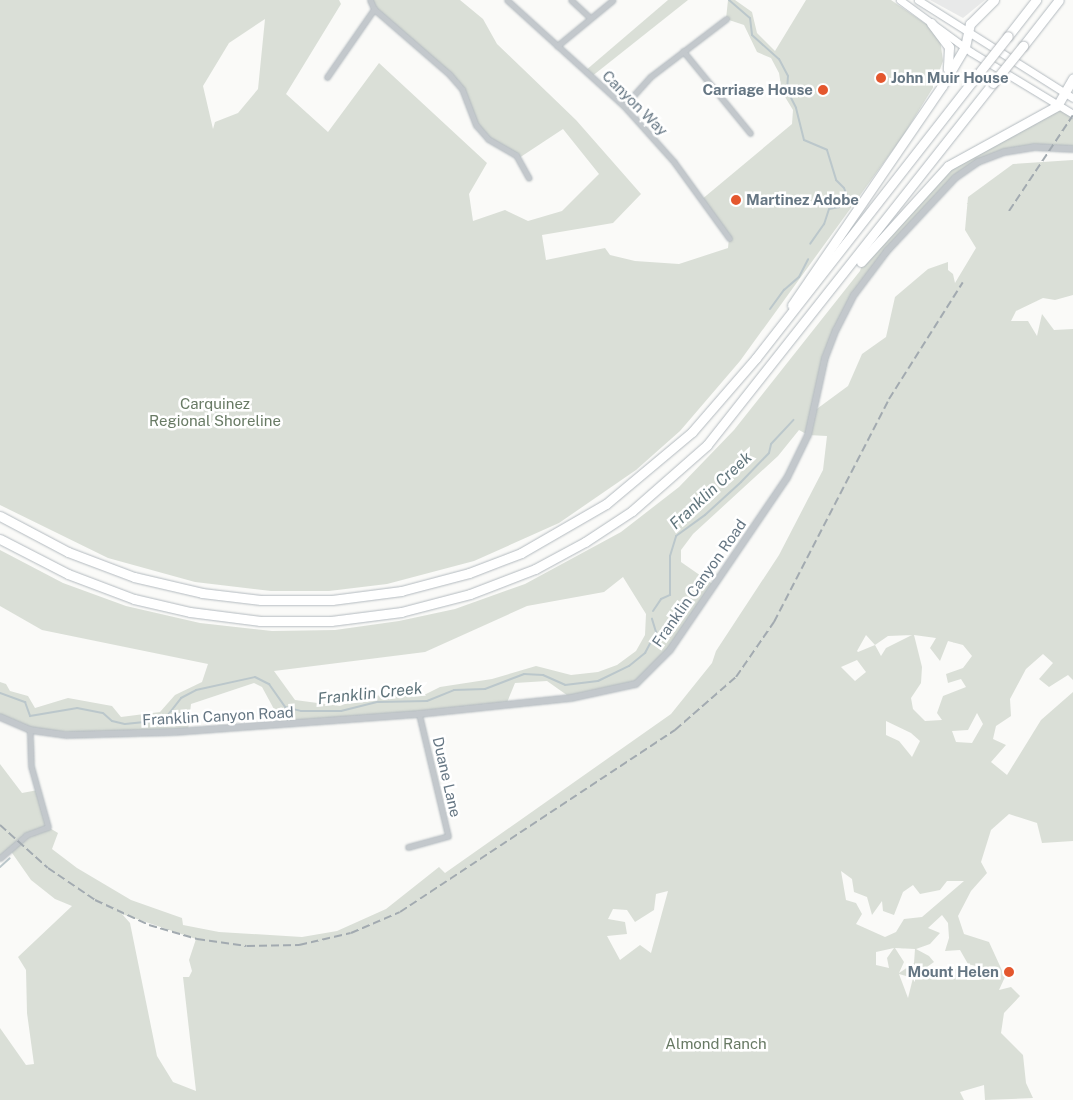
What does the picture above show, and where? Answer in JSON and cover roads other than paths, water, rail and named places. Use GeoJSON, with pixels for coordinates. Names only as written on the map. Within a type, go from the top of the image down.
{"type":"FeatureCollection","features":[{"type":"Feature","properties":{"kind":"highway"},"geometry":{"type":"LineString","coordinates":[[765,347],[821,259],[942,86],[965,47],[970,24],[994,0]]}},
{"type":"Feature","properties":{"kind":"highway"},"geometry":{"type":"LineString","coordinates":[[0,516],[100,565],[154,583],[202,593],[261,600],[317,601],[414,588],[469,573],[521,553],[606,504],[692,432],[765,347],[1036,0]]}},
{"type":"Feature","properties":{"kind":"highway"},"geometry":{"type":"LineString","coordinates":[[0,539],[55,568],[108,590],[162,606],[218,617],[274,622],[331,621],[387,614],[442,603],[509,580],[561,556],[609,527],[655,493],[716,436],[1059,0]]}},
{"type":"Feature","properties":{"kind":"highway"},"geometry":{"type":"LineString","coordinates":[[931,23],[949,47],[951,62],[942,86]]}},
{"type":"Feature","properties":{"kind":"highway"},"geometry":{"type":"LineString","coordinates":[[823,302],[948,166],[1057,106],[1069,95],[1073,78]]}},
{"type":"Feature","properties":{"kind":"main road"},"geometry":{"type":"LineString","coordinates":[[900,0],[965,47],[1057,106],[1073,114]]}},
{"type":"Feature","properties":{"kind":"main road"},"geometry":{"type":"LineString","coordinates":[[918,0],[1069,95]]}},
{"type":"Feature","properties":{"kind":"street"},"geometry":{"type":"LineString","coordinates":[[370,0],[374,9],[449,74],[462,89],[476,125],[488,139],[516,155],[529,178]]}},
{"type":"Feature","properties":{"kind":"street","name":"Canyon Way"},"geometry":{"type":"LineString","coordinates":[[507,0],[624,106],[674,162],[729,238]]}},
{"type":"Feature","properties":{"kind":"street"},"geometry":{"type":"LineString","coordinates":[[571,0],[590,18]]}},
{"type":"Feature","properties":{"kind":"street"},"geometry":{"type":"LineString","coordinates":[[557,46],[613,0]]}},
{"type":"Feature","properties":{"kind":"street"},"geometry":{"type":"LineString","coordinates":[[326,77],[374,9]]}},
{"type":"Feature","properties":{"kind":"street"},"geometry":{"type":"LineString","coordinates":[[624,106],[650,77],[726,19]]}},
{"type":"Feature","properties":{"kind":"street"},"geometry":{"type":"LineString","coordinates":[[683,51],[750,134]]}},
{"type":"Feature","properties":{"kind":"street","name":"Franklin Canyon Road"},"geometry":{"type":"LineString","coordinates":[[0,717],[30,730],[67,735],[175,732],[419,714],[571,698],[636,684],[670,650],[787,478],[808,436],[825,358],[836,330],[854,295],[887,251],[955,178],[978,162],[1004,152],[1034,147],[1073,149]]}},
{"type":"Feature","properties":{"kind":"street","name":"Duane Lane"},"geometry":{"type":"LineString","coordinates":[[408,846],[448,836],[419,714]]}},
{"type":"Feature","properties":{"kind":"street"},"geometry":{"type":"LineString","coordinates":[[0,858],[26,835],[48,827],[32,766],[30,730]]}},
{"type":"Feature","properties":{"kind":"waterway","name":"Franklin Creek"},"geometry":{"type":"LineString","coordinates":[[729,0],[750,18],[752,35],[779,59],[788,76],[787,90],[796,108],[804,140],[827,150],[836,180],[844,188],[848,198],[839,207],[829,209],[824,224],[810,244]]}},
{"type":"Feature","properties":{"kind":"waterway","name":"Franklin Creek"},"geometry":{"type":"LineString","coordinates":[[770,309],[784,290],[799,277],[808,259]]}},
{"type":"Feature","properties":{"kind":"waterway","name":"Franklin Creek"},"geometry":{"type":"LineString","coordinates":[[653,611],[661,599],[670,595],[670,556],[676,536],[705,515],[741,482],[769,453],[771,444],[793,420]]}},
{"type":"Feature","properties":{"kind":"waterway","name":"Franklin Creek"},"geometry":{"type":"LineString","coordinates":[[0,693],[25,702],[30,716],[77,708],[103,713],[112,721],[125,724],[164,720],[181,698],[196,690],[255,677],[269,684],[285,707],[301,711],[341,711],[378,702],[427,701],[454,690],[485,689],[524,674],[543,675],[565,685],[598,681],[629,666],[645,653],[656,632],[652,619]]}},
{"type":"Feature","properties":{"kind":"waterway"},"geometry":{"type":"LineString","coordinates":[[0,867],[10,858]]}},
{"type":"Feature","properties":{"kind":"railway"},"geometry":{"type":"LineString","coordinates":[[1009,211],[1073,115]]}},
{"type":"Feature","properties":{"kind":"railway"},"geometry":{"type":"LineString","coordinates":[[0,825],[48,868],[95,900],[149,925],[197,939],[247,946],[299,945],[351,933],[400,912],[675,730],[736,677],[774,622],[889,399],[963,282]]}},
{"type":"Feature","properties":{"kind":"place","name":"John Muir House"},"geometry":{"type":"Point","coordinates":[881,78]}},
{"type":"Feature","properties":{"kind":"place","name":"Carriage House"},"geometry":{"type":"Point","coordinates":[823,90]}},
{"type":"Feature","properties":{"kind":"place","name":"Martinez Adobe"},"geometry":{"type":"Point","coordinates":[736,200]}},
{"type":"Feature","properties":{"kind":"place","name":"Mount Helen"},"geometry":{"type":"Point","coordinates":[1009,972]}},
{"type":"Feature","properties":{"kind":"park label","name":"Carquinez Regional Shoreline"},"geometry":{"type":"Point","coordinates":[215,412]}},
{"type":"Feature","properties":{"kind":"park label","name":"Almond Ranch"},"geometry":{"type":"Point","coordinates":[716,1044]}}]}
